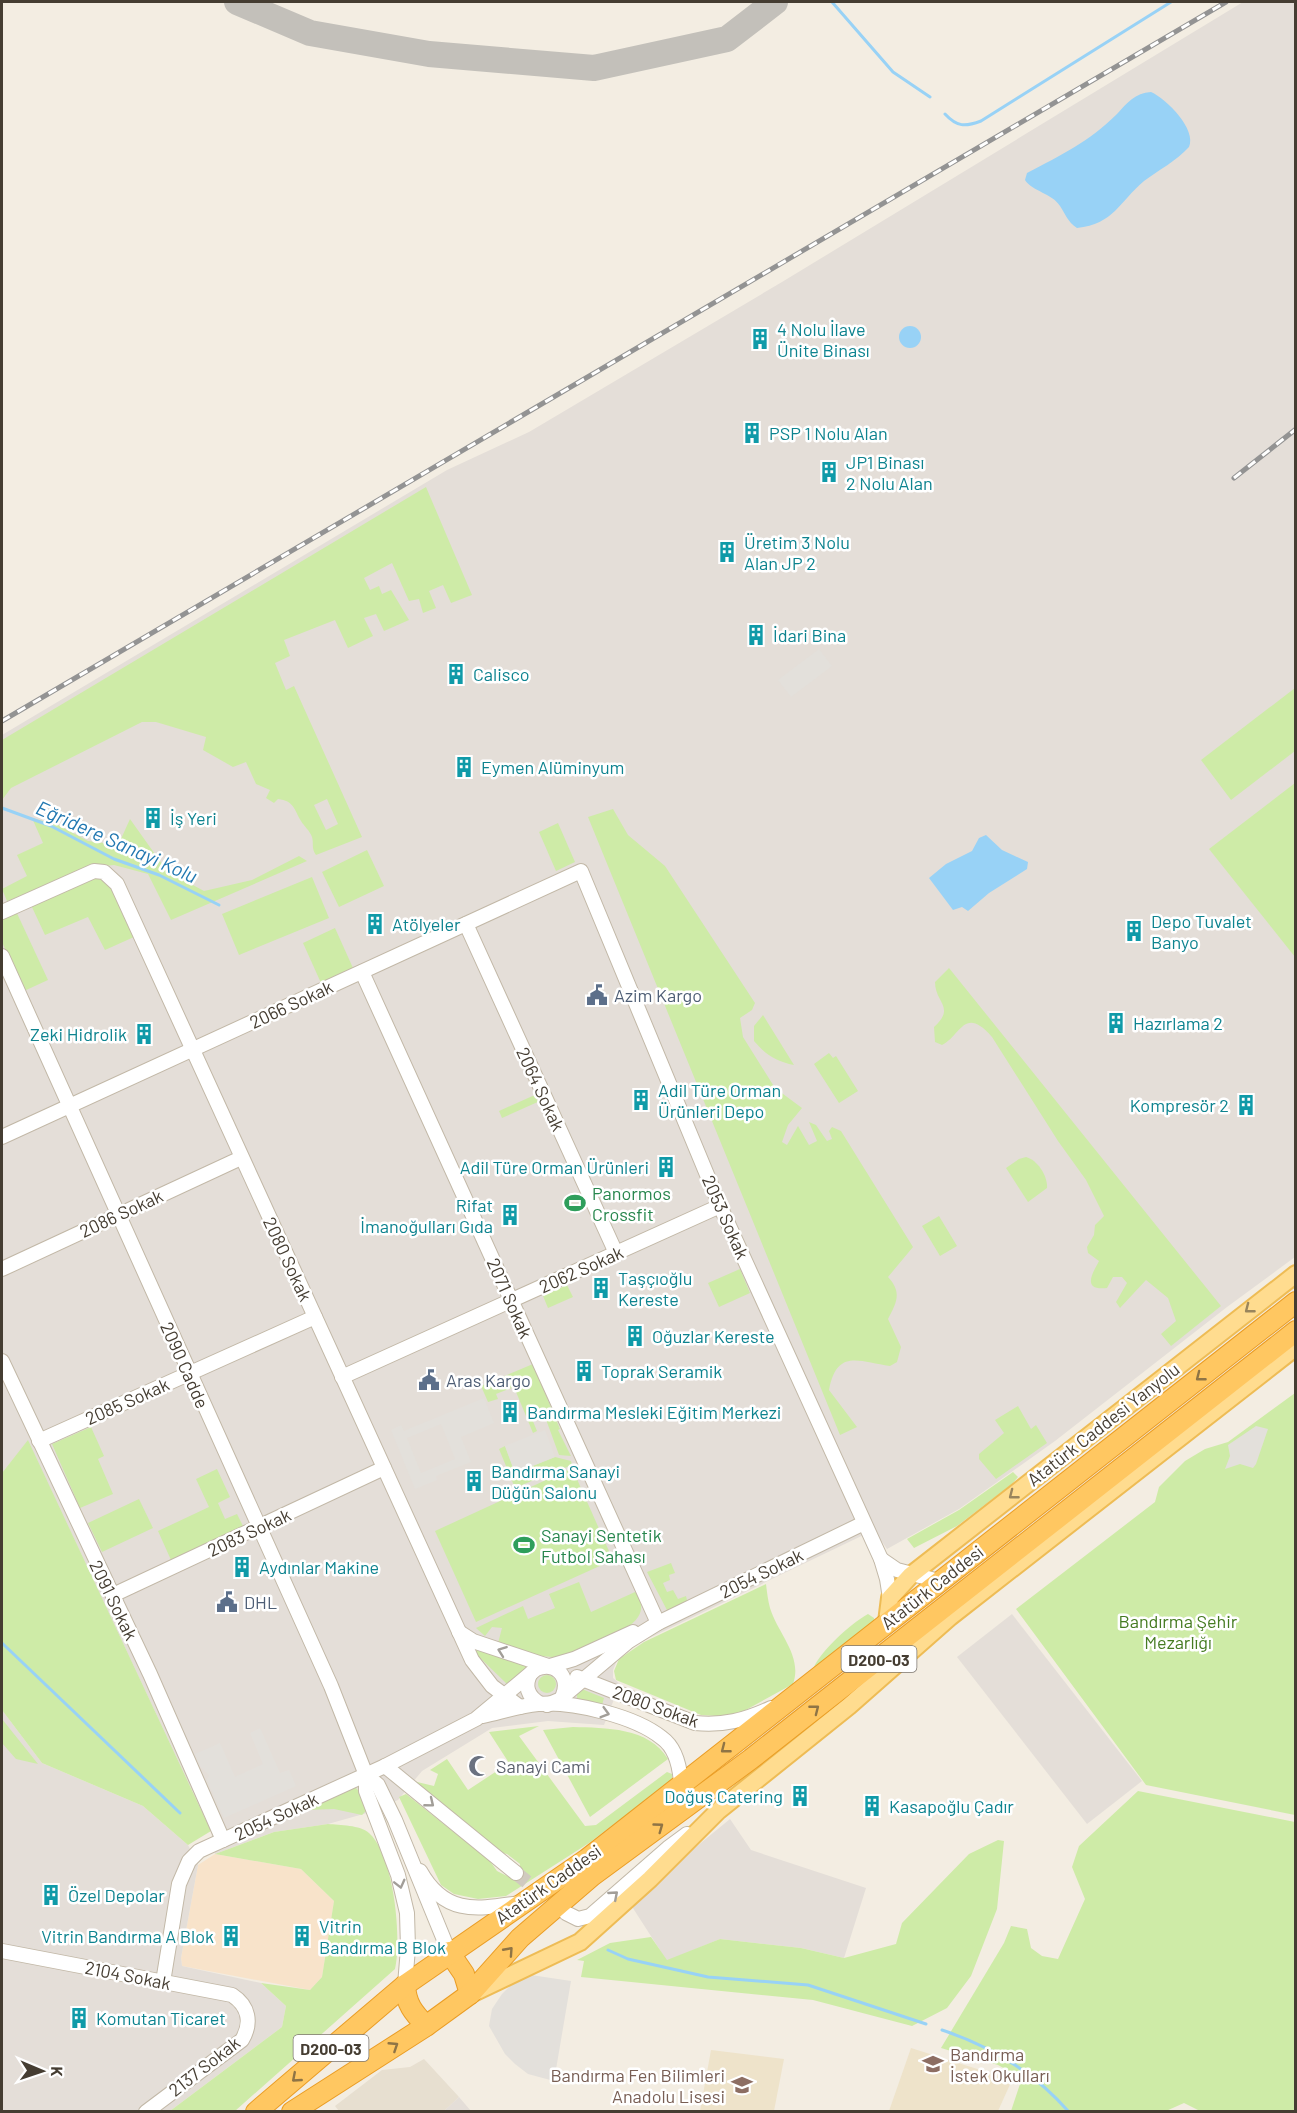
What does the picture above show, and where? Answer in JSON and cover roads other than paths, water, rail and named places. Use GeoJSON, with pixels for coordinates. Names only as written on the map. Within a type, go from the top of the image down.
{"type":"FeatureCollection","features":[{"type":"Feature","properties":{"kind":"highway","name":"Atatürk Caddesi"},"geometry":{"type":"LineString","coordinates":[[449,1952],[587,1859],[1296,1302]]}},
{"type":"Feature","properties":{"kind":"highway","name":"Atatürk Caddesi"},"geometry":{"type":"LineString","coordinates":[[470,1994],[520,1938],[592,1876],[759,1753],[1296,1331]]}},
{"type":"Feature","properties":{"kind":"highway"},"geometry":{"type":"LineString","coordinates":[[449,1952],[464,1974],[470,1994]]}},
{"type":"Feature","properties":{"kind":"highway","name":"D200-03"},"geometry":{"type":"LineString","coordinates":[[256,2112],[405,1985],[449,1952]]}},
{"type":"Feature","properties":{"kind":"highway"},"geometry":{"type":"LineString","coordinates":[[405,1985],[405,1999],[412,2011],[426,2026]]}},
{"type":"Feature","properties":{"kind":"highway","name":"D200-03"},"geometry":{"type":"LineString","coordinates":[[292,2112],[426,2026],[470,1994]]}},
{"type":"Feature","properties":{"kind":"main road","name":"Atatürk Caddesi Yanyolu"},"geometry":{"type":"LineString","coordinates":[[890,1598],[911,1575],[1296,1274]]}},
{"type":"Feature","properties":{"kind":"main road","name":"Atatürk Caddesi"},"geometry":{"type":"LineString","coordinates":[[470,1994],[504,1980],[580,1942],[650,1879],[718,1811],[849,1706],[950,1617],[1296,1347]]}},
{"type":"Feature","properties":{"kind":"main road"},"geometry":{"type":"LineString","coordinates":[[887,1623],[890,1598]]}},
{"type":"Feature","properties":{"kind":"street","name":"2080 Sokak"},"geometry":{"type":"LineString","coordinates":[[2,912],[94,871],[104,872],[117,884],[472,1660],[492,1686],[520,1707]]}},
{"type":"Feature","properties":{"kind":"street","name":"2066 Sokak"},"geometry":{"type":"LineString","coordinates":[[2,1137],[581,871]]}},
{"type":"Feature","properties":{"kind":"street","name":"2053 Sokak"},"geometry":{"type":"LineString","coordinates":[[581,871],[720,1206],[881,1559],[888,1579],[890,1598]]}},
{"type":"Feature","properties":{"kind":"street","name":"2064 Sokak"},"geometry":{"type":"LineString","coordinates":[[466,924],[616,1253]]}},
{"type":"Feature","properties":{"kind":"street","name":"2090 Cadde"},"geometry":{"type":"LineString","coordinates":[[2,956],[331,1686],[366,1775],[366,1791],[398,1875],[406,1913],[408,1948],[405,1985]]}},
{"type":"Feature","properties":{"kind":"street","name":"2071 Sokak"},"geometry":{"type":"LineString","coordinates":[[362,972],[658,1623]]}},
{"type":"Feature","properties":{"kind":"street","name":"2086 Sokak"},"geometry":{"type":"LineString","coordinates":[[2,1269],[241,1158]]}},
{"type":"Feature","properties":{"kind":"street","name":"2062 Sokak"},"geometry":{"type":"LineString","coordinates":[[342,1377],[720,1206]]}},
{"type":"Feature","properties":{"kind":"street","name":"2085 Sokak"},"geometry":{"type":"LineString","coordinates":[[39,1441],[315,1317]]}},
{"type":"Feature","properties":{"kind":"street","name":"2091 Sokak"},"geometry":{"type":"LineString","coordinates":[[2,1361],[113,1595],[223,1840]]}},
{"type":"Feature","properties":{"kind":"street","name":"2083 Sokak"},"geometry":{"type":"LineString","coordinates":[[113,1595],[384,1468]]}},
{"type":"Feature","properties":{"kind":"street","name":"2054 Sokak"},"geometry":{"type":"LineString","coordinates":[[163,1982],[183,1871],[199,1851],[385,1766],[476,1719],[531,1673],[553,1668],[658,1623],[864,1523]]}},
{"type":"Feature","properties":{"kind":"street"},"geometry":{"type":"LineString","coordinates":[[881,1559],[911,1575],[939,1581]]}},
{"type":"Feature","properties":{"kind":"street","name":"2054 Sokak"},"geometry":{"type":"LineString","coordinates":[[476,1719],[520,1707],[553,1703],[604,1664],[629,1641],[658,1623]]}},
{"type":"Feature","properties":{"kind":"street","name":"2080 Sokak"},"geometry":{"type":"LineString","coordinates":[[459,1632],[473,1641],[583,1679],[695,1723],[716,1725],[735,1722],[786,1701]]}},
{"type":"Feature","properties":{"kind":"street"},"geometry":{"type":"LineString","coordinates":[[604,1664],[601,1674],[608,1689]]}},
{"type":"Feature","properties":{"kind":"street"},"geometry":{"type":"LineString","coordinates":[[553,1668],[565,1683],[563,1695]]}},
{"type":"Feature","properties":{"kind":"street"},"geometry":{"type":"LineString","coordinates":[[531,1673],[527,1684],[530,1697],[544,1704]]}},
{"type":"Feature","properties":{"kind":"street","name":"2080 Sokak"},"geometry":{"type":"LineString","coordinates":[[544,1704],[604,1712],[643,1727],[663,1738],[673,1752],[680,1770],[681,1784]]}},
{"type":"Feature","properties":{"kind":"street"},"geometry":{"type":"LineString","coordinates":[[385,1766],[516,1873]]}},
{"type":"Feature","properties":{"kind":"street","name":"2090 Cadde"},"geometry":{"type":"LineString","coordinates":[[366,1775],[378,1785],[405,1844]]}},
{"type":"Feature","properties":{"kind":"street"},"geometry":{"type":"LineString","coordinates":[[566,1913],[584,1919],[590,1916],[668,1848],[718,1811]]}},
{"type":"Feature","properties":{"kind":"street"},"geometry":{"type":"LineString","coordinates":[[381,1829],[390,1827],[395,1820]]}},
{"type":"Feature","properties":{"kind":"street"},"geometry":{"type":"LineString","coordinates":[[405,1844],[439,1897],[455,1905],[477,1909],[522,1902]]}},
{"type":"Feature","properties":{"kind":"street"},"geometry":{"type":"LineString","coordinates":[[405,1844],[449,1952]]}},
{"type":"Feature","properties":{"kind":"street","name":"2104 Sokak"},"geometry":{"type":"LineString","coordinates":[[2,1951],[232,1995],[243,2004],[247,2013]]}},
{"type":"Feature","properties":{"kind":"street","name":"2137 Sokak"},"geometry":{"type":"LineString","coordinates":[[146,2112],[242,2040],[248,2023],[247,2013]]}},
{"type":"Feature","properties":{"kind":"water"},"geometry":{"type":"Polygon","coordinates":[[[1151,92],[1165,101],[1185,124],[1189,132],[1189,147],[1144,181],[1108,217],[1089,226],[1077,228],[1057,202],[1028,184],[1025,180],[1027,173],[1085,140],[1136,96],[1151,92]]]}},
{"type":"Feature","properties":{"kind":"water"},"geometry":{"type":"Polygon","coordinates":[[[906,326],[914,326],[921,333],[921,341],[914,348],[906,348],[899,341],[899,333],[906,326]]]}},
{"type":"Feature","properties":{"kind":"water"},"geometry":{"type":"Polygon","coordinates":[[[986,835],[1002,850],[1028,862],[1027,869],[989,893],[968,911],[962,907],[953,910],[929,878],[946,864],[972,851],[979,838],[986,835]]]}},
{"type":"Feature","properties":{"kind":"waterway"},"geometry":{"type":"LineString","coordinates":[[832,2],[893,72],[930,97]]}},
{"type":"Feature","properties":{"kind":"waterway"},"geometry":{"type":"LineString","coordinates":[[945,114],[957,124],[962,125],[981,121],[1171,2]]}},
{"type":"Feature","properties":{"kind":"waterway","name":"Eğridere Sanayi Kolu"},"geometry":{"type":"LineString","coordinates":[[2,808],[51,826],[114,859],[159,875],[219,905]]}},
{"type":"Feature","properties":{"kind":"waterway"},"geometry":{"type":"LineString","coordinates":[[2,1643],[180,1813]]}},
{"type":"Feature","properties":{"kind":"waterway"},"geometry":{"type":"LineString","coordinates":[[608,1950],[628,1959],[708,1977],[808,1985],[926,2024]]}},
{"type":"Feature","properties":{"kind":"waterway"},"geometry":{"type":"LineString","coordinates":[[942,2030],[977,2044],[1011,2062],[1042,2085],[1069,2112]]}},
{"type":"Feature","properties":{"kind":"tunnel"},"geometry":{"type":"LineString","coordinates":[[516,1873],[564,1912]]}},
{"type":"Feature","properties":{"kind":"railway"},"geometry":{"type":"LineString","coordinates":[[2,721],[1226,2]]}},
{"type":"Feature","properties":{"kind":"railway"},"geometry":{"type":"LineString","coordinates":[[1234,478],[1296,429]]}},
{"type":"Feature","properties":{"kind":"place","name":"4 Nolu İlave Ünite Binası"},"geometry":{"type":"Point","coordinates":[760,339]}},
{"type":"Feature","properties":{"kind":"place","name":"PSP 1 Nolu Alan"},"geometry":{"type":"Point","coordinates":[752,433]}},
{"type":"Feature","properties":{"kind":"place","name":"JP1 Binası 2 Nolu Alan"},"geometry":{"type":"Point","coordinates":[829,472]}},
{"type":"Feature","properties":{"kind":"place","name":"Üretim 3 Nolu Alan JP 2"},"geometry":{"type":"Point","coordinates":[727,552]}},
{"type":"Feature","properties":{"kind":"place","name":"İdari Bina"},"geometry":{"type":"Point","coordinates":[756,635]}},
{"type":"Feature","properties":{"kind":"place","name":"Calisco"},"geometry":{"type":"Point","coordinates":[456,674]}},
{"type":"Feature","properties":{"kind":"place","name":"Eymen Alüminyum"},"geometry":{"type":"Point","coordinates":[464,767]}},
{"type":"Feature","properties":{"kind":"place","name":"İş Yeri"},"geometry":{"type":"Point","coordinates":[153,818]}},
{"type":"Feature","properties":{"kind":"place","name":"Atölyeler"},"geometry":{"type":"Point","coordinates":[375,924]}},
{"type":"Feature","properties":{"kind":"place","name":"Depo Tuvalet Banyo"},"geometry":{"type":"Point","coordinates":[1134,931]}},
{"type":"Feature","properties":{"kind":"place","name":"Azim Kargo"},"geometry":{"type":"Point","coordinates":[597,995]}},
{"type":"Feature","properties":{"kind":"place","name":"Hazırlama 2"},"geometry":{"type":"Point","coordinates":[1116,1023]}},
{"type":"Feature","properties":{"kind":"place","name":"Zeki Hidrolik"},"geometry":{"type":"Point","coordinates":[144,1034]}},
{"type":"Feature","properties":{"kind":"place","name":"Adil Türe Orman Ürünleri Depo"},"geometry":{"type":"Point","coordinates":[641,1100]}},
{"type":"Feature","properties":{"kind":"place","name":"Kompresör 2"},"geometry":{"type":"Point","coordinates":[1246,1105]}},
{"type":"Feature","properties":{"kind":"place","name":"Adil Türe Orman Ürünleri"},"geometry":{"type":"Point","coordinates":[666,1167]}},
{"type":"Feature","properties":{"kind":"place","name":"Panormos Crossfit"},"geometry":{"type":"Point","coordinates":[575,1203]}},
{"type":"Feature","properties":{"kind":"place","name":"Rifat İmanoğulları Gıda"},"geometry":{"type":"Point","coordinates":[510,1215]}},
{"type":"Feature","properties":{"kind":"place","name":"Taşçıoğlu Kereste"},"geometry":{"type":"Point","coordinates":[601,1288]}},
{"type":"Feature","properties":{"kind":"place","name":"Oğuzlar Kereste"},"geometry":{"type":"Point","coordinates":[635,1336]}},
{"type":"Feature","properties":{"kind":"place","name":"Toprak Seramik"},"geometry":{"type":"Point","coordinates":[584,1371]}},
{"type":"Feature","properties":{"kind":"place","name":"Aras Kargo"},"geometry":{"type":"Point","coordinates":[429,1380]}},
{"type":"Feature","properties":{"kind":"place","name":"Bandırma Mesleki Eğitim Merkezi"},"geometry":{"type":"Point","coordinates":[510,1412]}},
{"type":"Feature","properties":{"kind":"place","name":"Bandırma Sanayi Düğün Salonu"},"geometry":{"type":"Point","coordinates":[474,1481]}},
{"type":"Feature","properties":{"kind":"place","name":"Sanayi Sentetik Futbol Sahası"},"geometry":{"type":"Point","coordinates":[524,1545]}},
{"type":"Feature","properties":{"kind":"place","name":"Aydınlar Makine"},"geometry":{"type":"Point","coordinates":[242,1567]}},
{"type":"Feature","properties":{"kind":"place","name":"DHL"},"geometry":{"type":"Point","coordinates":[227,1602]}},
{"type":"Feature","properties":{"kind":"place","name":"Sanayi Cami"},"geometry":{"type":"Point","coordinates":[479,1766]}},
{"type":"Feature","properties":{"kind":"place","name":"Doğuş Catering"},"geometry":{"type":"Point","coordinates":[800,1796]}},
{"type":"Feature","properties":{"kind":"place","name":"Kasapoğlu Çadır"},"geometry":{"type":"Point","coordinates":[872,1806]}},
{"type":"Feature","properties":{"kind":"place","name":"Özel Depolar"},"geometry":{"type":"Point","coordinates":[51,1895]}},
{"type":"Feature","properties":{"kind":"place","name":"Vitrin Bandırma A Blok"},"geometry":{"type":"Point","coordinates":[231,1936]}},
{"type":"Feature","properties":{"kind":"place","name":"Vitrin Bandırma B Blok"},"geometry":{"type":"Point","coordinates":[302,1936]}},
{"type":"Feature","properties":{"kind":"place","name":"Komutan Ticaret"},"geometry":{"type":"Point","coordinates":[79,2018]}},
{"type":"Feature","properties":{"kind":"place","name":"Bandırma İstek Okulları"},"geometry":{"type":"Point","coordinates":[933,2064]}},
{"type":"Feature","properties":{"kind":"place","name":"Bandırma Fen Bilimleri Anadolu Lisesi"},"geometry":{"type":"Point","coordinates":[742,2085]}},
{"type":"Feature","properties":{"kind":"park label","name":"Bandırma Şehir Mezarlığı"},"geometry":{"type":"Point","coordinates":[1178,1631]}}]}
